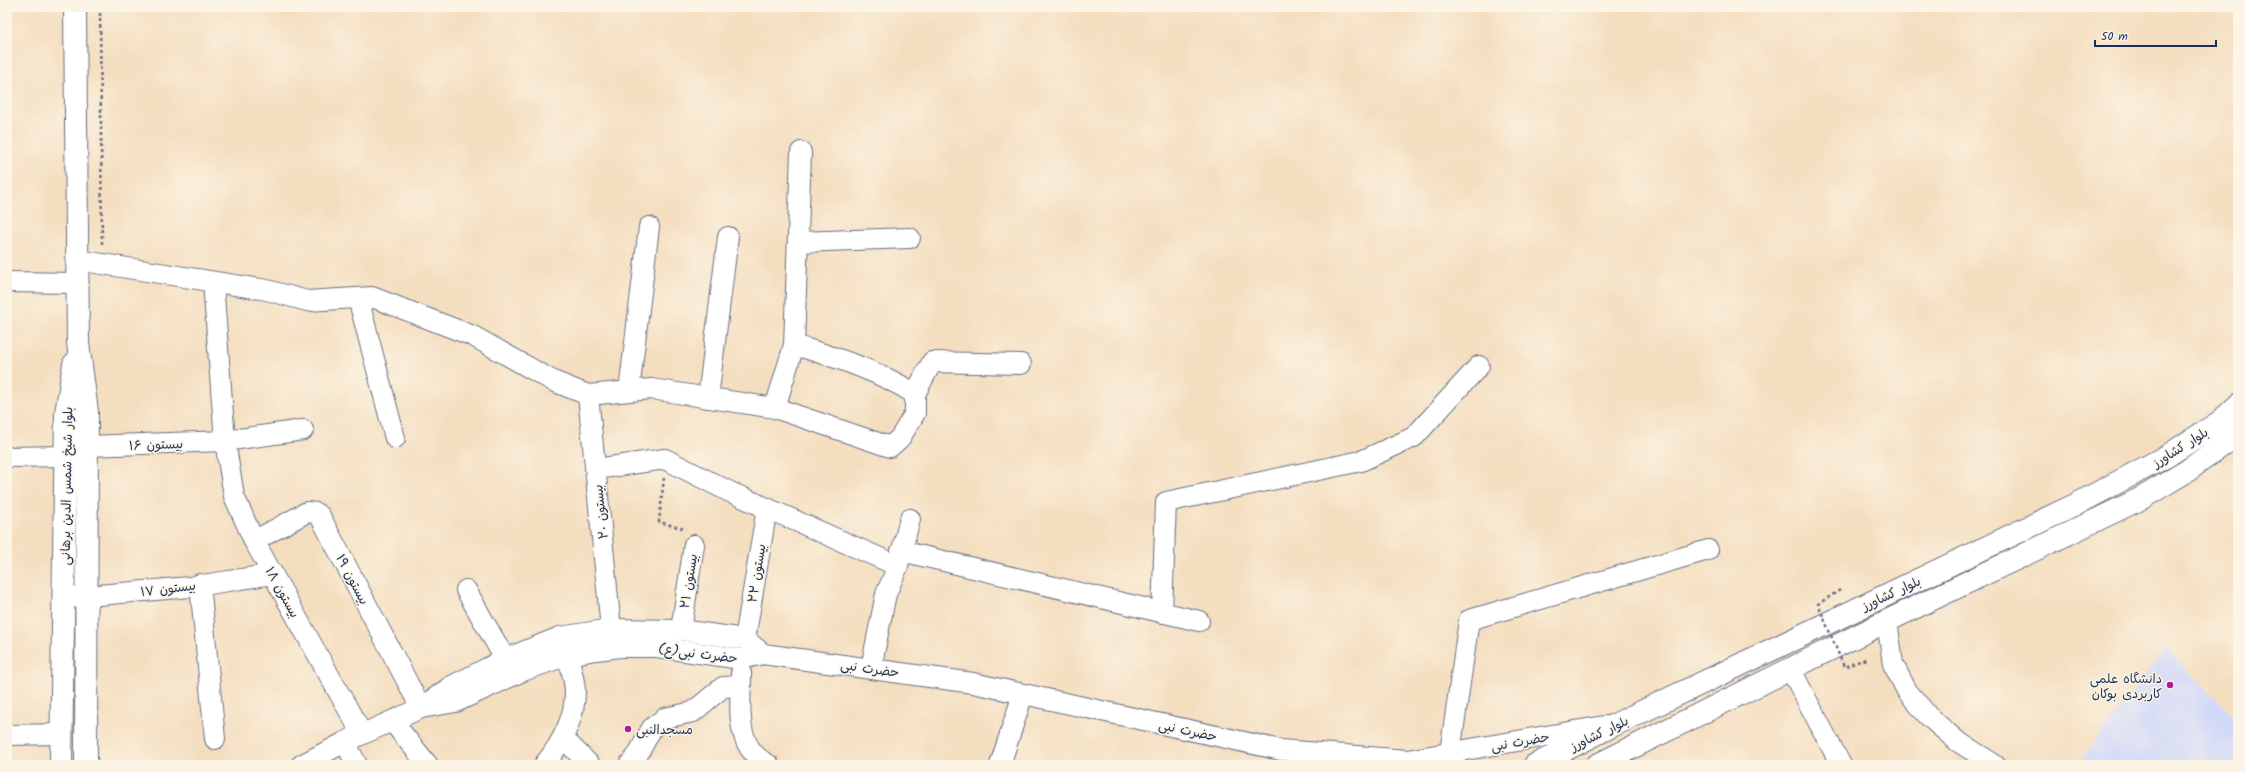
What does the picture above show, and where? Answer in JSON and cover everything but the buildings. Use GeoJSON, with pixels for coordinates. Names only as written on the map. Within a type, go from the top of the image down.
{"type":"FeatureCollection","features":[{"type":"Feature","properties":{"kind":"main road"},"geometry":{"type":"LineString","coordinates":[[75,7],[78,343]]}},
{"type":"Feature","properties":{"kind":"main road","name":"بلوار شیخ شمس الدین برهانی"},"geometry":{"type":"LineString","coordinates":[[78,343],[88,412],[85,597],[86,765]]}},
{"type":"Feature","properties":{"kind":"main road","name":"بلوار شیخ شمس الدین برهانی"},"geometry":{"type":"LineString","coordinates":[[61,765],[66,413],[78,343]]}},
{"type":"Feature","properties":{"kind":"main road","name":"بلوار کشاورز"},"geometry":{"type":"LineString","coordinates":[[1535,765],[1614,725],[2075,505],[2167,456],[2221,421],[2238,405]]}},
{"type":"Feature","properties":{"kind":"main road","name":"بلوار کشاورز"},"geometry":{"type":"LineString","coordinates":[[1597,765],[1887,621],[2142,498],[2187,471],[2238,434]]}},
{"type":"Feature","properties":{"kind":"street"},"geometry":{"type":"LineString","coordinates":[[775,408],[794,345],[801,152]]}},
{"type":"Feature","properties":{"kind":"street"},"geometry":{"type":"LineString","coordinates":[[629,391],[649,227]]}},
{"type":"Feature","properties":{"kind":"street"},"geometry":{"type":"LineString","coordinates":[[708,398],[728,237]]}},
{"type":"Feature","properties":{"kind":"street"},"geometry":{"type":"LineString","coordinates":[[798,242],[910,238]]}},
{"type":"Feature","properties":{"kind":"street"},"geometry":{"type":"LineString","coordinates":[[77,260],[267,290],[307,301],[372,297],[473,336],[553,381],[588,395],[651,389],[775,408],[890,446],[900,438],[915,413],[915,394],[932,362],[1021,364]]}},
{"type":"Feature","properties":{"kind":"street"},"geometry":{"type":"LineString","coordinates":[[7,282],[77,284]]}},
{"type":"Feature","properties":{"kind":"street","name":"بیستون ۱۸"},"geometry":{"type":"LineString","coordinates":[[213,282],[225,441],[234,496],[254,541],[362,734]]}},
{"type":"Feature","properties":{"kind":"street"},"geometry":{"type":"LineString","coordinates":[[358,298],[395,438]]}},
{"type":"Feature","properties":{"kind":"street"},"geometry":{"type":"LineString","coordinates":[[794,345],[831,356],[900,385],[915,394]]}},
{"type":"Feature","properties":{"kind":"street"},"geometry":{"type":"LineString","coordinates":[[1162,613],[1166,502],[1361,461],[1414,437],[1479,366]]}},
{"type":"Feature","properties":{"kind":"street","name":"بیستون ۲۰"},"geometry":{"type":"LineString","coordinates":[[588,395],[611,629]]}},
{"type":"Feature","properties":{"kind":"street","name":"بیستون ۱۶"},"geometry":{"type":"LineString","coordinates":[[87,446],[225,441],[303,430]]}},
{"type":"Feature","properties":{"kind":"street"},"geometry":{"type":"LineString","coordinates":[[7,457],[65,456]]}},
{"type":"Feature","properties":{"kind":"street"},"geometry":{"type":"LineString","coordinates":[[596,469],[666,459],[767,508],[900,559],[1200,622]]}},
{"type":"Feature","properties":{"kind":"street","name":"بیستون ۲۲"},"geometry":{"type":"LineString","coordinates":[[745,639],[767,508]]}},
{"type":"Feature","properties":{"kind":"street","name":"بیستون ۱۹"},"geometry":{"type":"LineString","coordinates":[[254,541],[307,512],[316,513],[320,516],[421,708]]}},
{"type":"Feature","properties":{"kind":"street"},"geometry":{"type":"LineString","coordinates":[[871,668],[886,594],[900,559],[910,519]]}},
{"type":"Feature","properties":{"kind":"street","name":"بیستون ۲۱"},"geometry":{"type":"LineString","coordinates":[[681,630],[694,546]]}},
{"type":"Feature","properties":{"kind":"street"},"geometry":{"type":"LineString","coordinates":[[1450,753],[1469,620],[1708,550]]}},
{"type":"Feature","properties":{"kind":"street","name":"بیستون ۱۷"},"geometry":{"type":"LineString","coordinates":[[64,598],[190,587],[200,584],[243,580],[273,574]]}},
{"type":"Feature","properties":{"kind":"street"},"geometry":{"type":"LineString","coordinates":[[200,584],[215,739]]}},
{"type":"Feature","properties":{"kind":"street"},"geometry":{"type":"LineString","coordinates":[[466,590],[505,659]]}},
{"type":"Feature","properties":{"kind":"street"},"geometry":{"type":"LineString","coordinates":[[1887,621],[1893,664],[1908,691],[1928,716],[1957,742],[1995,765]]}},
{"type":"Feature","properties":{"kind":"street","name":"حضرت نبی(ع)"},"geometry":{"type":"LineString","coordinates":[[301,765],[344,742],[421,708],[450,686],[505,659],[560,637],[611,629],[681,630],[745,639],[763,654]]}},
{"type":"Feature","properties":{"kind":"street","name":"حضرت نبی(ع)"},"geometry":{"type":"LineString","coordinates":[[421,708],[456,702],[523,671],[568,655],[621,647],[657,647],[741,659],[763,654]]}},
{"type":"Feature","properties":{"kind":"street","name":"حضرت نبی"},"geometry":{"type":"LineString","coordinates":[[763,654],[973,683],[1281,750],[1409,763],[1450,753],[1614,725]]}},
{"type":"Feature","properties":{"kind":"street"},"geometry":{"type":"LineString","coordinates":[[544,765],[563,738],[570,723],[575,692],[568,655]]}},
{"type":"Feature","properties":{"kind":"street"},"geometry":{"type":"LineString","coordinates":[[741,659],[740,722],[743,735],[748,749],[761,761],[769,765]]}},
{"type":"Feature","properties":{"kind":"street"},"geometry":{"type":"LineString","coordinates":[[1791,670],[1841,765]]}},
{"type":"Feature","properties":{"kind":"street"},"geometry":{"type":"LineString","coordinates":[[629,765],[637,756],[652,728],[665,718],[693,712],[723,687],[741,686]]}},
{"type":"Feature","properties":{"kind":"street"},"geometry":{"type":"LineString","coordinates":[[1000,765],[1023,694]]}},
{"type":"Feature","properties":{"kind":"street"},"geometry":{"type":"LineString","coordinates":[[392,721],[428,765]]}},
{"type":"Feature","properties":{"kind":"street"},"geometry":{"type":"LineString","coordinates":[[7,735],[62,734]]}},
{"type":"Feature","properties":{"kind":"street"},"geometry":{"type":"LineString","coordinates":[[563,738],[590,765]]}},
{"type":"Feature","properties":{"kind":"street"},"geometry":{"type":"LineString","coordinates":[[344,742],[357,765]]}},
{"type":"Feature","properties":{"kind":"path"},"geometry":{"type":"LineString","coordinates":[[100,7],[102,263]]}},
{"type":"Feature","properties":{"kind":"path","name":"بیستون ۲۱"},"geometry":{"type":"LineString","coordinates":[[666,459],[659,522],[688,530],[694,546]]}},
{"type":"Feature","properties":{"kind":"path"},"geometry":{"type":"LineString","coordinates":[[1840,590],[1818,604],[1844,667],[1868,658]]}},
{"type":"Feature","properties":{"kind":"shaded area","name":"دانشگاه علمی کاربردی بوکان"},"geometry":{"type":"Polygon","coordinates":[[[2166,648],[2238,721],[2238,765],[2077,765],[2166,648]]]}},
{"type":"Feature","properties":{"kind":"place","name":"دانشگاه علمی کاربردی بوکان"},"geometry":{"type":"Point","coordinates":[2170,685]}},
{"type":"Feature","properties":{"kind":"place","name":"مسجدالنبی"},"geometry":{"type":"Point","coordinates":[628,729]}}]}
